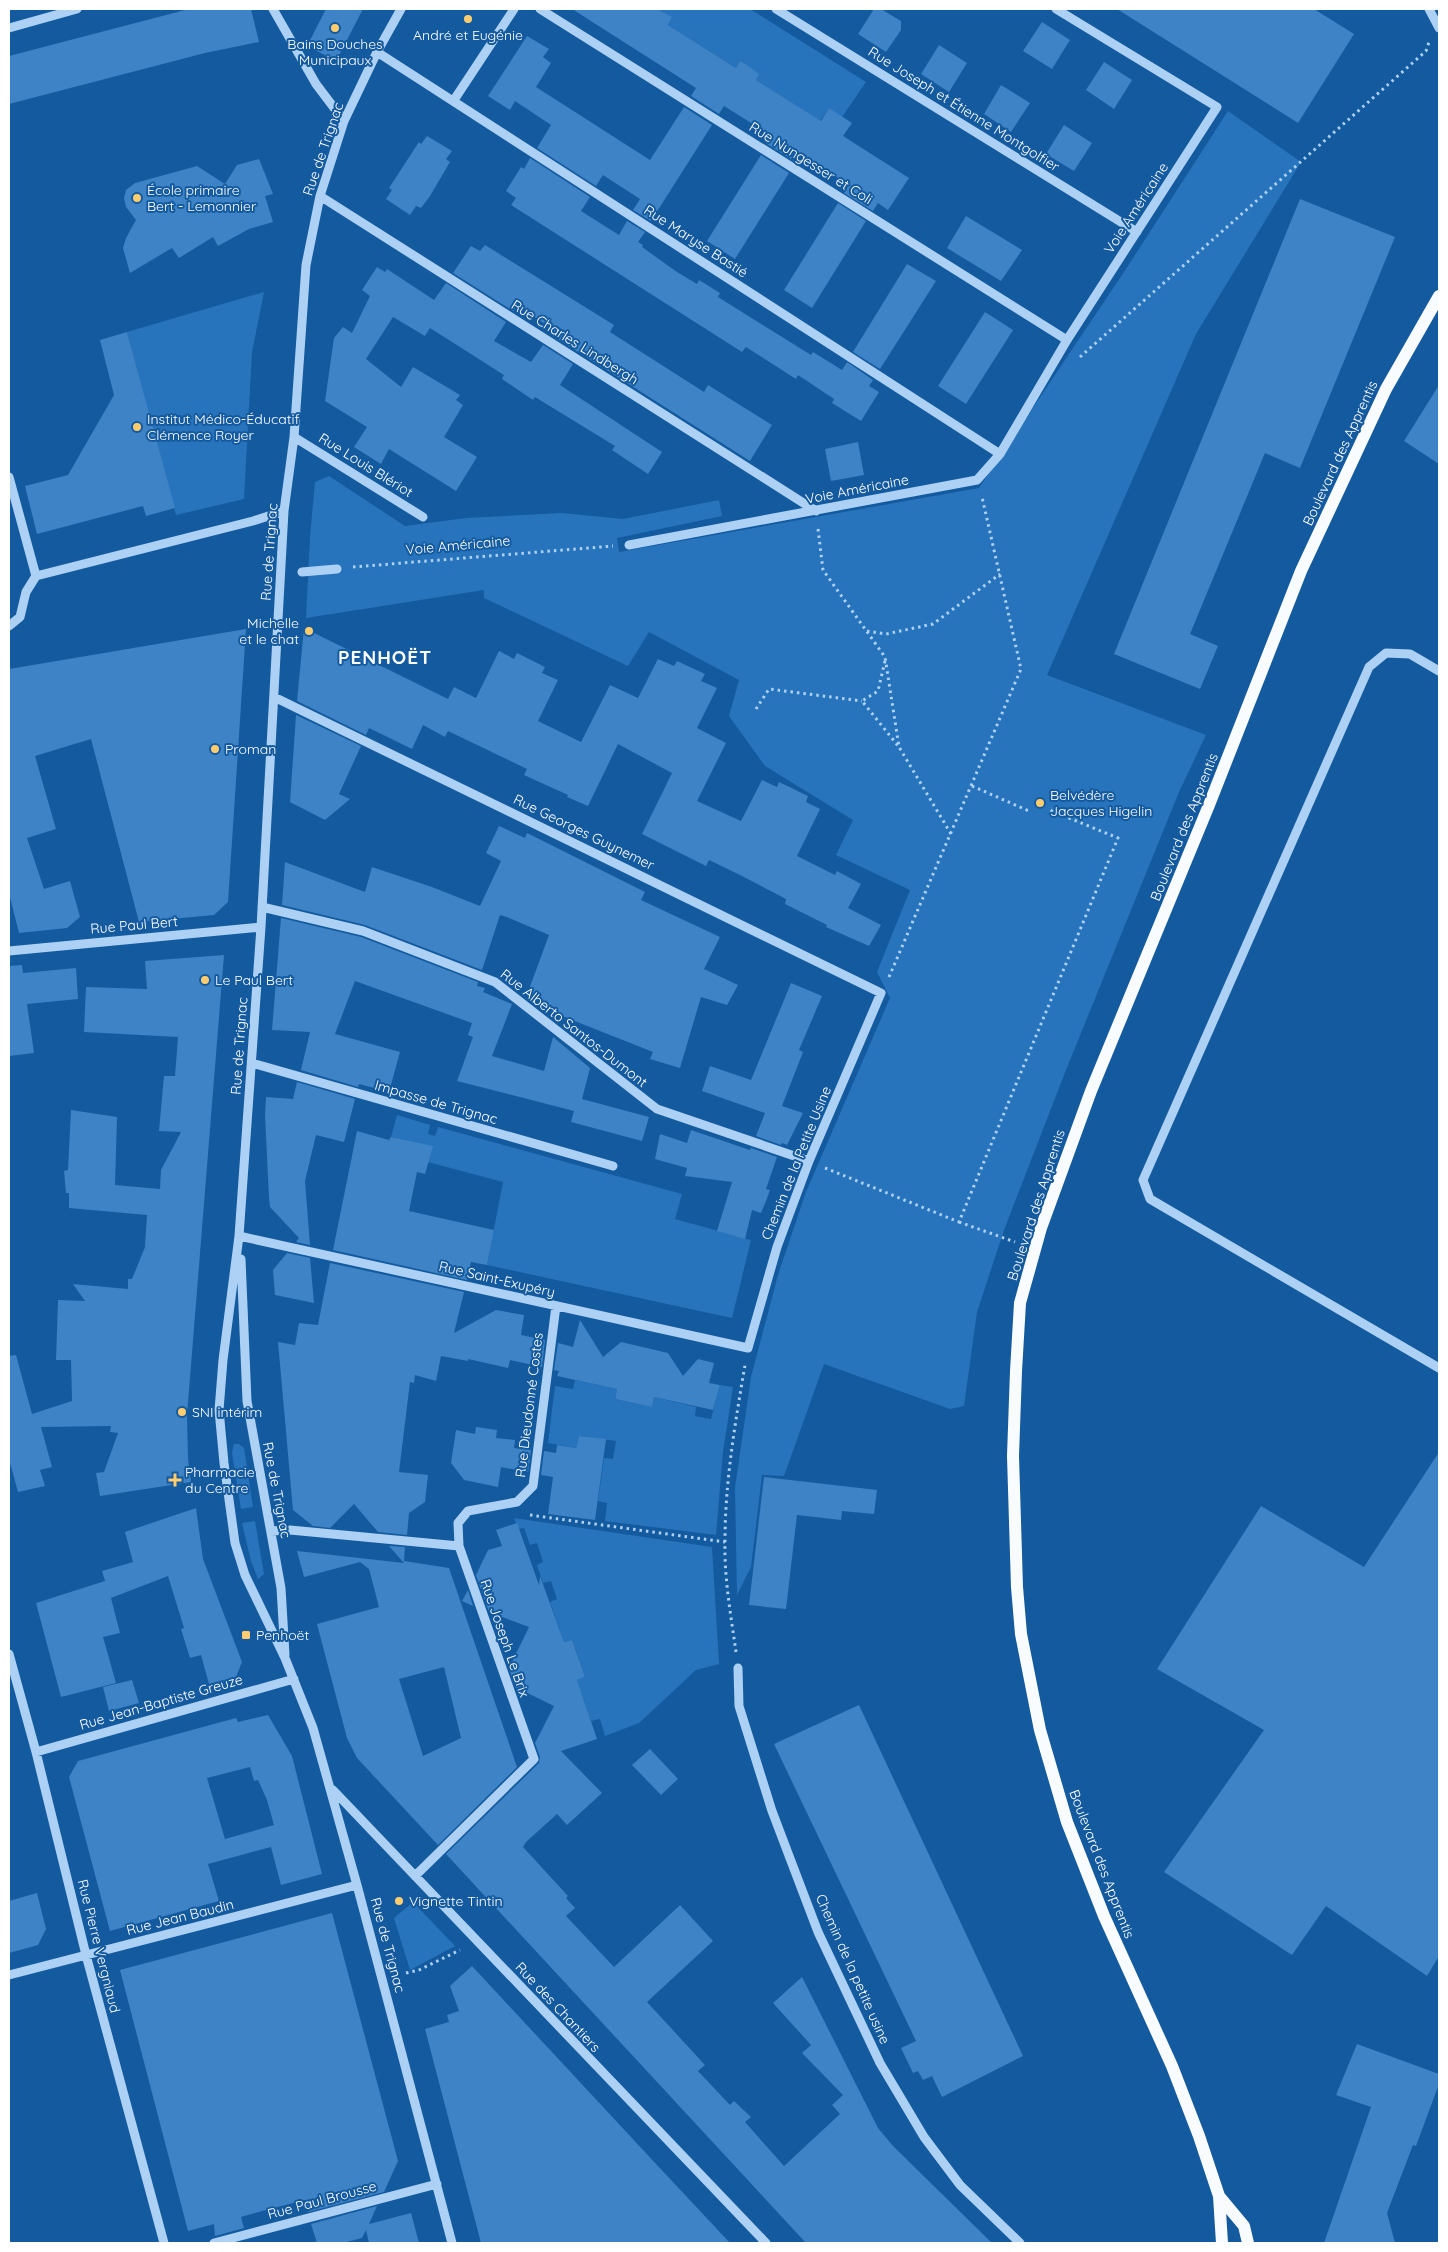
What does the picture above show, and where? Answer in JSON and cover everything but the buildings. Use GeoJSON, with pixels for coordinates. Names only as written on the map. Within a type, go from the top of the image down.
{"type":"FeatureCollection","features":[{"type":"Feature","properties":{"kind":"main road","name":"Boulevard des Apprentis"},"geometry":{"type":"LineString","coordinates":[[1248,2243],[1244,2226],[1219,2196],[1200,2136],[1172,2066],[1108,1925],[1067,1822],[1040,1730],[1021,1634],[1017,1586],[1013,1456],[1020,1303],[1041,1228],[1091,1091],[1213,796],[1301,571],[1386,389],[1439,296]]}},
{"type":"Feature","properties":{"kind":"main road"},"geometry":{"type":"LineString","coordinates":[[1219,2196],[1222,2243]]}},
{"type":"Feature","properties":{"kind":"street"},"geometry":{"type":"LineString","coordinates":[[9,28],[78,9]]}},
{"type":"Feature","properties":{"kind":"street"},"geometry":{"type":"LineString","coordinates":[[273,9],[316,84],[344,121]]}},
{"type":"Feature","properties":{"kind":"street","name":"Rue de Trignac"},"geometry":{"type":"LineString","coordinates":[[401,9],[377,52],[344,121],[320,196],[306,265],[294,437],[284,511],[261,927],[240,1236],[223,1360],[219,1410],[234,1543],[245,1575],[285,1658],[313,1728],[331,1788],[452,2243]]}},
{"type":"Feature","properties":{"kind":"street"},"geometry":{"type":"LineString","coordinates":[[454,100],[514,9]]}},
{"type":"Feature","properties":{"kind":"street","name":"Rue Nungesser et Coli"},"geometry":{"type":"LineString","coordinates":[[540,9],[1067,340]]}},
{"type":"Feature","properties":{"kind":"street","name":"Rue Joseph et Étienne Montgolfier"},"geometry":{"type":"LineString","coordinates":[[776,9],[1137,232]]}},
{"type":"Feature","properties":{"kind":"street","name":"Voie Américaine"},"geometry":{"type":"LineString","coordinates":[[628,545],[977,480],[1000,454],[1067,340],[1217,107],[1056,9]]}},
{"type":"Feature","properties":{"kind":"street"},"geometry":{"type":"LineString","coordinates":[[1429,9],[1439,28]]}},
{"type":"Feature","properties":{"kind":"street","name":"Rue Maryse Bastié"},"geometry":{"type":"LineString","coordinates":[[377,52],[1000,454]]}},
{"type":"Feature","properties":{"kind":"street","name":"Rue Charles Lindbergh"},"geometry":{"type":"LineString","coordinates":[[320,196],[816,511]]}},
{"type":"Feature","properties":{"kind":"street","name":"Rue Louis Blériot"},"geometry":{"type":"LineString","coordinates":[[294,437],[423,517]]}},
{"type":"Feature","properties":{"kind":"street"},"geometry":{"type":"LineString","coordinates":[[9,477],[36,576]]}},
{"type":"Feature","properties":{"kind":"street"},"geometry":{"type":"LineString","coordinates":[[9,626],[20,617],[26,592],[36,576],[253,521],[284,511]]}},
{"type":"Feature","properties":{"kind":"street"},"geometry":{"type":"LineString","coordinates":[[302,572],[337,569]]}},
{"type":"Feature","properties":{"kind":"street"},"geometry":{"type":"LineString","coordinates":[[1439,672],[1410,654],[1386,653],[1369,667],[1143,1180],[1150,1198],[1439,1368]]}},
{"type":"Feature","properties":{"kind":"street","name":"Rue Georges Guynemer"},"geometry":{"type":"LineString","coordinates":[[274,697],[881,992]]}},
{"type":"Feature","properties":{"kind":"street","name":"Rue Alberto Santos-Dumont"},"geometry":{"type":"LineString","coordinates":[[262,908],[363,931],[495,982],[657,1109],[809,1161]]}},
{"type":"Feature","properties":{"kind":"street","name":"Rue Paul Bert"},"geometry":{"type":"LineString","coordinates":[[9,951],[261,927]]}},
{"type":"Feature","properties":{"kind":"street","name":"Chemin de la Petite Usine"},"geometry":{"type":"LineString","coordinates":[[748,1348],[777,1247],[809,1161],[881,992]]}},
{"type":"Feature","properties":{"kind":"street","name":"Impasse de Trignac"},"geometry":{"type":"LineString","coordinates":[[252,1063],[612,1166]]}},
{"type":"Feature","properties":{"kind":"street","name":"Rue de Trignac"},"geometry":{"type":"LineString","coordinates":[[240,1236],[247,1400],[281,1588],[285,1658]]}},
{"type":"Feature","properties":{"kind":"street","name":"Rue Saint-Exupéry"},"geometry":{"type":"LineString","coordinates":[[240,1236],[748,1348]]}},
{"type":"Feature","properties":{"kind":"street","name":"Rue Dieudonné Costes"},"geometry":{"type":"LineString","coordinates":[[517,1502],[533,1486],[556,1306]]}},
{"type":"Feature","properties":{"kind":"street"},"geometry":{"type":"LineString","coordinates":[[271,1531],[290,1530],[459,1546],[458,1523],[468,1511],[517,1502]]}},
{"type":"Feature","properties":{"kind":"street","name":"Rue Joseph Le Brix"},"geometry":{"type":"LineString","coordinates":[[415,1876],[534,1760],[459,1546]]}},
{"type":"Feature","properties":{"kind":"street","name":"Rue Pierre Vergniaud"},"geometry":{"type":"LineString","coordinates":[[9,1654],[36,1752],[86,1955],[164,2243]]}},
{"type":"Feature","properties":{"kind":"street","name":"Chemin de la petite usine"},"geometry":{"type":"LineString","coordinates":[[738,1668],[739,1706],[772,1811],[818,1932],[880,2063],[924,2137],[960,2185],[1020,2243]]}},
{"type":"Feature","properties":{"kind":"street","name":"Rue Jean-Baptiste Greuze"},"geometry":{"type":"LineString","coordinates":[[36,1752],[294,1679]]}},
{"type":"Feature","properties":{"kind":"street","name":"Rue des Chantiers"},"geometry":{"type":"LineString","coordinates":[[331,1788],[766,2243]]}},
{"type":"Feature","properties":{"kind":"street","name":"Rue Jean Baudin"},"geometry":{"type":"LineString","coordinates":[[9,1975],[357,1885]]}},
{"type":"Feature","properties":{"kind":"street","name":"Rue Paul Brousse"},"geometry":{"type":"LineString","coordinates":[[214,2243],[437,2184]]}},
{"type":"Feature","properties":{"kind":"path"},"geometry":{"type":"LineString","coordinates":[[1077,359],[1426,50]]}},
{"type":"Feature","properties":{"kind":"path"},"geometry":{"type":"LineString","coordinates":[[881,992],[891,975],[952,835],[1021,669],[988,517],[977,480]]}},
{"type":"Feature","properties":{"kind":"path"},"geometry":{"type":"LineString","coordinates":[[816,511],[823,570],[885,657],[899,747]]}},
{"type":"Feature","properties":{"kind":"path","name":"Voie Américaine"},"geometry":{"type":"LineString","coordinates":[[337,569],[628,545]]}},
{"type":"Feature","properties":{"kind":"path"},"geometry":{"type":"LineString","coordinates":[[866,631],[886,634],[933,624],[1000,574]]}},
{"type":"Feature","properties":{"kind":"path"},"geometry":{"type":"LineString","coordinates":[[756,709],[769,689],[862,701],[878,691],[885,657]]}},
{"type":"Feature","properties":{"kind":"path"},"geometry":{"type":"LineString","coordinates":[[862,701],[899,747],[952,835]]}},
{"type":"Feature","properties":{"kind":"path"},"geometry":{"type":"LineString","coordinates":[[972,786],[1029,810]]}},
{"type":"Feature","properties":{"kind":"path"},"geometry":{"type":"LineString","coordinates":[[960,1222],[1118,838],[1047,809]]}},
{"type":"Feature","properties":{"kind":"path"},"geometry":{"type":"LineString","coordinates":[[809,1161],[1014,1242]]}},
{"type":"Feature","properties":{"kind":"path"},"geometry":{"type":"LineString","coordinates":[[738,1668],[728,1597],[725,1542],[731,1451],[748,1348]]}},
{"type":"Feature","properties":{"kind":"path"},"geometry":{"type":"LineString","coordinates":[[517,1502],[531,1516],[725,1542]]}},
{"type":"Feature","properties":{"kind":"path"},"geometry":{"type":"LineString","coordinates":[[406,1973],[418,1970],[464,1948]]}},
{"type":"Feature","properties":{"kind":"shaded area"},"geometry":{"type":"Polygon","coordinates":[[[657,9],[750,9],[866,82],[838,123],[834,112],[829,108],[820,121],[756,80],[759,74],[740,61],[736,68],[668,25],[671,17],[657,9]]]}},
{"type":"Feature","properties":{"kind":"shaded area"},"geometry":{"type":"Polygon","coordinates":[[[1228,111],[1301,162],[1196,334],[1047,675],[1206,735],[1179,792],[1066,1070],[1004,1230],[977,1312],[964,1406],[950,1409],[824,1364],[784,1476],[762,1475],[751,1567],[737,1595],[735,1488],[751,1377],[778,1275],[806,1192],[890,998],[877,972],[910,890],[836,855],[853,820],[765,766],[729,716],[739,680],[649,632],[628,666],[484,598],[484,590],[306,618],[315,482],[329,476],[405,526],[466,518],[562,513],[623,519],[719,500],[722,516],[617,538],[619,552],[979,488],[1124,272],[1228,111]]]}},
{"type":"Feature","properties":{"kind":"shaded area"},"geometry":{"type":"Polygon","coordinates":[[[264,292],[252,352],[244,499],[176,515],[127,332],[264,292]]]}},
{"type":"Feature","properties":{"kind":"shaded area"},"geometry":{"type":"Polygon","coordinates":[[[397,1115],[430,1125],[428,1134],[435,1136],[438,1127],[682,1194],[675,1219],[751,1240],[732,1318],[487,1265],[503,1182],[424,1161],[407,1141],[391,1137],[397,1115]]]}},
{"type":"Feature","properties":{"kind":"shaded area"},"geometry":{"type":"Polygon","coordinates":[[[575,1380],[617,1389],[615,1399],[652,1407],[654,1397],[696,1407],[695,1416],[711,1419],[720,1385],[733,1387],[723,1452],[716,1535],[605,1521],[607,1503],[598,1501],[604,1458],[613,1459],[616,1441],[579,1436],[576,1448],[548,1443],[555,1386],[573,1389],[575,1380]]]}},
{"type":"Feature","properties":{"kind":"shaded area"},"geometry":{"type":"Polygon","coordinates":[[[234,1444],[239,1444],[244,1448],[253,1507],[241,1509],[232,1453],[234,1444]]]}},
{"type":"Feature","properties":{"kind":"shaded area"},"geometry":{"type":"Polygon","coordinates":[[[514,1518],[712,1547],[719,1664],[696,1670],[639,1723],[605,1736],[600,1719],[591,1721],[577,1680],[585,1677],[572,1640],[564,1642],[550,1602],[557,1599],[551,1581],[543,1583],[537,1565],[543,1562],[537,1543],[530,1545],[524,1528],[519,1529],[514,1518]]]}},
{"type":"Feature","properties":{"kind":"shaded area"},"geometry":{"type":"Polygon","coordinates":[[[255,1521],[264,1574],[258,1579],[251,1561],[242,1523],[255,1521]]]}},
{"type":"Feature","properties":{"kind":"shaded area"},"geometry":{"type":"Polygon","coordinates":[[[413,1902],[455,1946],[410,1970],[394,1918],[413,1902]]]}},
{"type":"Feature","properties":{"kind":"place","name":"André et Eugénie"},"geometry":{"type":"Point","coordinates":[468,19]}},
{"type":"Feature","properties":{"kind":"place","name":"Bains Douches Municipaux"},"geometry":{"type":"Point","coordinates":[335,28]}},
{"type":"Feature","properties":{"kind":"place","name":"École primaire Bert - Lemonnier"},"geometry":{"type":"Point","coordinates":[137,198]}},
{"type":"Feature","properties":{"kind":"place","name":"Institut Médico-Éducatif Clémence Royer"},"geometry":{"type":"Point","coordinates":[137,427]}},
{"type":"Feature","properties":{"kind":"place","name":"Michelle et le chat"},"geometry":{"type":"Point","coordinates":[309,631]}},
{"type":"Feature","properties":{"kind":"place","name":"Proman"},"geometry":{"type":"Point","coordinates":[215,749]}},
{"type":"Feature","properties":{"kind":"place","name":"Belvédère Jacques Higelin"},"geometry":{"type":"Point","coordinates":[1040,803]}},
{"type":"Feature","properties":{"kind":"place","name":"Le Paul Bert"},"geometry":{"type":"Point","coordinates":[205,980]}},
{"type":"Feature","properties":{"kind":"place","name":"SNI intérim"},"geometry":{"type":"Point","coordinates":[182,1412]}},
{"type":"Feature","properties":{"kind":"place","name":"Pharmacie du Centre"},"geometry":{"type":"Point","coordinates":[175,1480]}},
{"type":"Feature","properties":{"kind":"place","name":"Penhoët"},"geometry":{"type":"Point","coordinates":[246,1635]}},
{"type":"Feature","properties":{"kind":"place","name":"Vignette Tintin"},"geometry":{"type":"Point","coordinates":[399,1901]}},
{"type":"Feature","properties":{"kind":"district","name":"PENHOËT"},"geometry":{"type":"Point","coordinates":[385,657]}}]}
